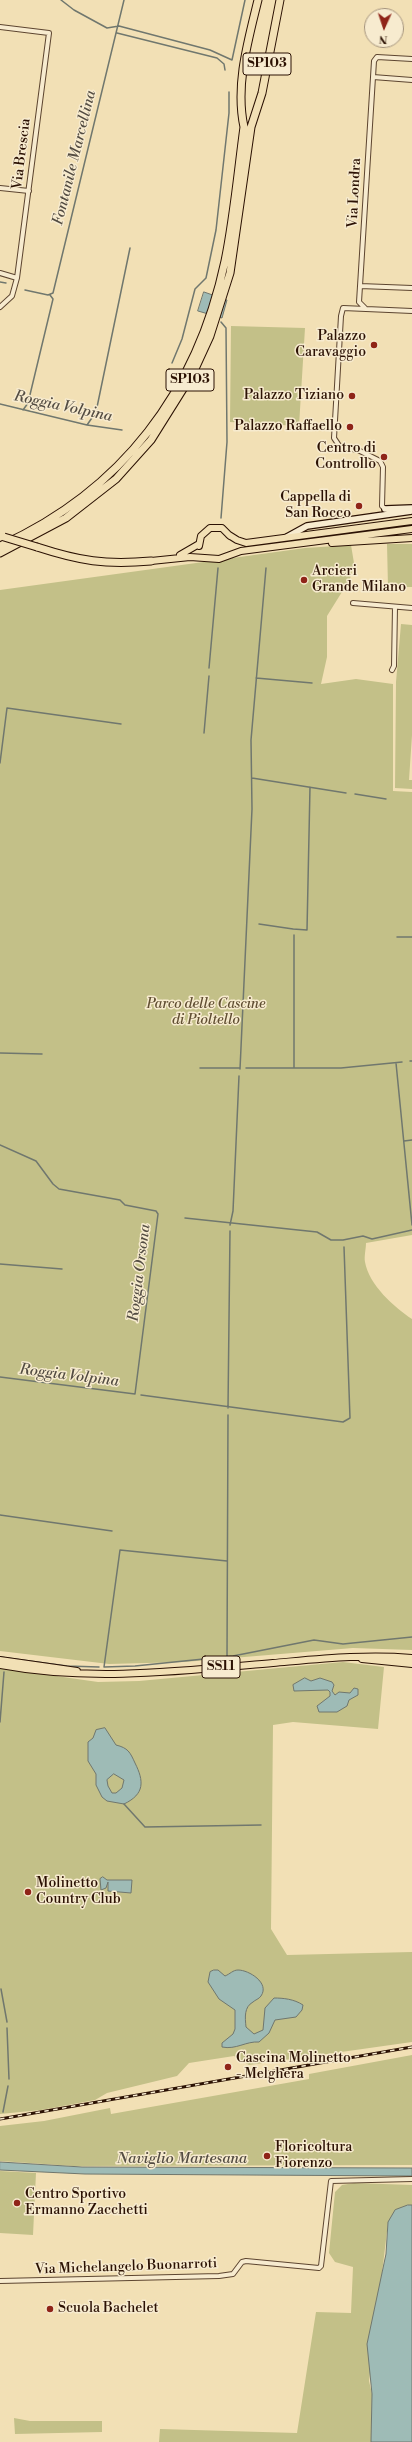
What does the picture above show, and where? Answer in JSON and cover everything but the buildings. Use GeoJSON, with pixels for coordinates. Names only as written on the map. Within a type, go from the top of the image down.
{"type":"FeatureCollection","features":[{"type":"Feature","properties":{"kind":"highway","name":"SP103"},"geometry":{"type":"LineString","coordinates":[[0,553],[66,518],[112,484],[147,446],[189,382],[208,341],[230,274],[248,127],[241,112],[242,79],[258,0]]}},
{"type":"Feature","properties":{"kind":"highway","name":"SP103"},"geometry":{"type":"LineString","coordinates":[[0,546],[63,512],[102,482],[141,442],[180,383],[199,343],[221,277],[229,240],[248,127],[262,92],[280,0]]}},
{"type":"Feature","properties":{"kind":"highway"},"geometry":{"type":"LineString","coordinates":[[2,537],[88,562],[120,563],[151,561]]}},
{"type":"Feature","properties":{"kind":"main road"},"geometry":{"type":"LineString","coordinates":[[174,558],[199,545],[202,534],[210,528],[220,528],[246,543],[412,521]]}},
{"type":"Feature","properties":{"kind":"main road"},"geometry":{"type":"LineString","coordinates":[[151,561],[174,558],[207,557],[218,560],[227,555],[276,547],[412,529]]}},
{"type":"Feature","properties":{"kind":"main road"},"geometry":{"type":"LineString","coordinates":[[309,543],[369,542],[412,538]]}},
{"type":"Feature","properties":{"kind":"main road","name":"SS11"},"geometry":{"type":"LineString","coordinates":[[0,1665],[63,1674],[96,1674],[185,1671],[343,1656],[375,1655],[412,1658]]}},
{"type":"Feature","properties":{"kind":"main road","name":"SS11"},"geometry":{"type":"LineString","coordinates":[[343,1656],[412,1664]]}},
{"type":"Feature","properties":{"kind":"main road","name":"SS11"},"geometry":{"type":"LineString","coordinates":[[0,1660],[96,1674]]}},
{"type":"Feature","properties":{"kind":"street","name":"Via Brescia"},"geometry":{"type":"LineString","coordinates":[[0,27],[49,33],[17,278],[10,298],[0,307]]}},
{"type":"Feature","properties":{"kind":"street","name":"Via Londra"},"geometry":{"type":"LineString","coordinates":[[359,302],[374,61],[378,57],[412,59]]}},
{"type":"Feature","properties":{"kind":"street"},"geometry":{"type":"LineString","coordinates":[[373,77],[412,80]]}},
{"type":"Feature","properties":{"kind":"street"},"geometry":{"type":"LineString","coordinates":[[0,188],[29,191]]}},
{"type":"Feature","properties":{"kind":"street"},"geometry":{"type":"LineString","coordinates":[[0,273],[17,278]]}},
{"type":"Feature","properties":{"kind":"street"},"geometry":{"type":"LineString","coordinates":[[360,286],[412,288]]}},
{"type":"Feature","properties":{"kind":"street"},"geometry":{"type":"LineString","coordinates":[[353,308],[359,302],[365,309]]}},
{"type":"Feature","properties":{"kind":"street"},"geometry":{"type":"LineString","coordinates":[[412,312],[343,308],[334,438],[340,447],[358,450],[380,461],[383,467],[382,506],[385,509],[412,508]]}},
{"type":"Feature","properties":{"kind":"street"},"geometry":{"type":"LineString","coordinates":[[287,537],[307,526],[412,511]]}},
{"type":"Feature","properties":{"kind":"street"},"geometry":{"type":"LineString","coordinates":[[353,602],[412,608]]}},
{"type":"Feature","properties":{"kind":"street"},"geometry":{"type":"LineString","coordinates":[[392,670],[394,666],[395,607]]}},
{"type":"Feature","properties":{"kind":"street","name":"Via Michelangelo Buonarroti"},"geometry":{"type":"LineString","coordinates":[[0,2281],[225,2275],[234,2274],[241,2264],[246,2261],[319,2268],[321,2266],[331,2181],[412,2179]]}},
{"type":"Feature","properties":{"kind":"green space"},"geometry":{"type":"Polygon","coordinates":[[[231,326],[305,328],[299,426],[230,422],[231,326]]]}},
{"type":"Feature","properties":{"kind":"green space"},"geometry":{"type":"Polygon","coordinates":[[[387,544],[412,544],[412,587],[388,587],[387,544]]]}},
{"type":"Feature","properties":{"kind":"green space","name":"Parco delle Cascine di Pioltello"},"geometry":{"type":"Polygon","coordinates":[[[351,545],[354,563],[350,579],[327,616],[327,657],[321,684],[356,679],[393,684],[393,791],[412,792],[412,1235],[366,1243],[365,1262],[367,1271],[383,1295],[412,1319],[412,1650],[353,1648],[184,1662],[109,1664],[0,1651],[0,590],[305,548],[351,545]]]}},
{"type":"Feature","properties":{"kind":"green space"},"geometry":{"type":"Polygon","coordinates":[[[401,624],[412,625],[412,735],[409,780],[412,780],[412,789],[395,788],[396,682],[401,624]]]}},
{"type":"Feature","properties":{"kind":"green space","name":"Molinetto Country Club"},"geometry":{"type":"Polygon","coordinates":[[[343,1662],[384,1667],[378,1729],[293,1722],[273,1725],[271,1929],[287,1955],[412,1952],[412,2042],[249,2065],[234,2056],[189,2063],[177,2076],[107,2093],[95,2100],[41,2110],[0,2114],[0,1668],[98,1682],[139,1681],[343,1662]]]}},
{"type":"Feature","properties":{"kind":"green space"},"geometry":{"type":"Polygon","coordinates":[[[412,2055],[412,2165],[73,2166],[0,2161],[0,2126],[44,2121],[110,2108],[111,2114],[309,2079],[309,2074],[412,2055]]]}},
{"type":"Feature","properties":{"kind":"green space","name":"Centro Sportivo Ermanno Zacchetti"},"geometry":{"type":"Polygon","coordinates":[[[0,2171],[36,2173],[33,2235],[0,2233],[0,2171]]]}},
{"type":"Feature","properties":{"kind":"green space"},"geometry":{"type":"Polygon","coordinates":[[[354,2183],[412,2185],[412,2205],[408,2205],[388,2223],[369,2381],[372,2394],[371,2442],[159,2442],[160,2429],[297,2433],[316,2312],[351,2313],[353,2267],[335,2262],[329,2253],[335,2192],[342,2185],[354,2183]]]}},
{"type":"Feature","properties":{"kind":"green space"},"geometry":{"type":"Polygon","coordinates":[[[14,2418],[30,2421],[102,2421],[102,2432],[15,2434],[14,2418]]]}},
{"type":"Feature","properties":{"kind":"water"},"geometry":{"type":"Polygon","coordinates":[[[204,292],[227,300],[222,318],[198,311],[204,292]]]}},
{"type":"Feature","properties":{"kind":"water"},"geometry":{"type":"Polygon","coordinates":[[[305,1678],[311,1681],[320,1678],[332,1682],[334,1685],[332,1691],[335,1695],[339,1692],[350,1693],[354,1688],[358,1689],[358,1695],[349,1700],[347,1706],[337,1712],[319,1712],[317,1706],[330,1696],[330,1692],[328,1690],[294,1691],[293,1685],[305,1678]]]}},
{"type":"Feature","properties":{"kind":"water"},"geometry":{"type":"Polygon","coordinates":[[[105,1728],[116,1745],[126,1749],[130,1753],[138,1770],[141,1781],[139,1791],[136,1796],[124,1804],[107,1801],[102,1797],[96,1785],[96,1774],[88,1761],[88,1742],[93,1738],[96,1730],[105,1728]],[[114,1774],[107,1780],[108,1786],[112,1793],[116,1793],[122,1788],[124,1780],[114,1774]]]}},
{"type":"Feature","properties":{"kind":"water"},"geometry":{"type":"Polygon","coordinates":[[[103,1877],[107,1880],[132,1880],[131,1893],[108,1891],[108,1882],[106,1888],[101,1890],[100,1879],[103,1877]]]}},
{"type":"Feature","properties":{"kind":"water"},"geometry":{"type":"Polygon","coordinates":[[[218,1970],[225,1976],[238,1970],[248,1972],[261,1982],[263,1991],[261,1996],[248,2007],[245,2020],[246,2027],[254,2034],[263,2030],[265,2008],[274,1998],[296,2001],[303,2005],[302,2010],[296,2017],[275,2020],[269,2033],[259,2042],[227,2048],[222,2047],[222,2043],[233,2034],[235,2029],[235,2010],[219,1999],[208,1982],[210,1972],[218,1970]]]}},
{"type":"Feature","properties":{"kind":"water"},"geometry":{"type":"Polygon","coordinates":[[[0,2162],[82,2167],[412,2168],[412,2176],[85,2174],[0,2170],[0,2162]]]}},
{"type":"Feature","properties":{"kind":"water"},"geometry":{"type":"Polygon","coordinates":[[[412,2205],[412,2442],[371,2442],[372,2394],[367,2344],[386,2254],[388,2222],[395,2210],[412,2205]]]}},
{"type":"Feature","properties":{"kind":"waterway"},"geometry":{"type":"LineString","coordinates":[[61,0],[74,10],[107,28],[119,26],[210,50],[232,60],[245,0]]}},
{"type":"Feature","properties":{"kind":"waterway","name":"Fontanile Marcellina"},"geometry":{"type":"LineString","coordinates":[[25,290],[48,295],[53,293],[124,0]]}},
{"type":"Feature","properties":{"kind":"waterway"},"geometry":{"type":"LineString","coordinates":[[117,33],[217,58],[224,64],[225,70]]}},
{"type":"Feature","properties":{"kind":"waterway"},"geometry":{"type":"LineString","coordinates":[[172,363],[182,339],[195,289],[206,278],[216,230],[229,113],[229,92]]}},
{"type":"Feature","properties":{"kind":"waterway"},"geometry":{"type":"LineString","coordinates":[[87,425],[96,412],[130,248]]}},
{"type":"Feature","properties":{"kind":"waterway","name":"Fontanile Marcellina"},"geometry":{"type":"LineString","coordinates":[[0,282],[6,283]]}},
{"type":"Feature","properties":{"kind":"waterway"},"geometry":{"type":"LineString","coordinates":[[23,410],[28,403],[53,299],[50,295]]}},
{"type":"Feature","properties":{"kind":"waterway"},"geometry":{"type":"LineString","coordinates":[[221,322],[226,328],[227,442],[221,518]]}},
{"type":"Feature","properties":{"kind":"waterway","name":"Roggia Volpina"},"geometry":{"type":"LineString","coordinates":[[0,404],[87,425],[122,430]]}},
{"type":"Feature","properties":{"kind":"waterway"},"geometry":{"type":"LineString","coordinates":[[209,668],[218,568]]}},
{"type":"Feature","properties":{"kind":"waterway"},"geometry":{"type":"LineString","coordinates":[[240,1069],[252,809],[251,740],[266,568]]}},
{"type":"Feature","properties":{"kind":"waterway"},"geometry":{"type":"LineString","coordinates":[[204,733],[209,676]]}},
{"type":"Feature","properties":{"kind":"waterway"},"geometry":{"type":"LineString","coordinates":[[256,678],[312,683]]}},
{"type":"Feature","properties":{"kind":"waterway"},"geometry":{"type":"LineString","coordinates":[[0,763],[7,708],[121,724]]}},
{"type":"Feature","properties":{"kind":"waterway"},"geometry":{"type":"LineString","coordinates":[[252,778],[346,793]]}},
{"type":"Feature","properties":{"kind":"waterway"},"geometry":{"type":"LineString","coordinates":[[293,929],[307,930],[310,787]]}},
{"type":"Feature","properties":{"kind":"waterway"},"geometry":{"type":"LineString","coordinates":[[355,794],[386,799]]}},
{"type":"Feature","properties":{"kind":"waterway"},"geometry":{"type":"LineString","coordinates":[[259,924],[293,929]]}},
{"type":"Feature","properties":{"kind":"waterway"},"geometry":{"type":"LineString","coordinates":[[294,935],[294,1068]]}},
{"type":"Feature","properties":{"kind":"waterway"},"geometry":{"type":"LineString","coordinates":[[397,937],[412,937]]}},
{"type":"Feature","properties":{"kind":"waterway","name":"Roggia Volpina"},"geometry":{"type":"LineString","coordinates":[[0,1053],[42,1054]]}},
{"type":"Feature","properties":{"kind":"waterway"},"geometry":{"type":"LineString","coordinates":[[246,1068],[341,1068],[402,1062]]}},
{"type":"Feature","properties":{"kind":"waterway"},"geometry":{"type":"LineString","coordinates":[[396,1063],[412,1225]]}},
{"type":"Feature","properties":{"kind":"waterway"},"geometry":{"type":"LineString","coordinates":[[200,1068],[240,1068]]}},
{"type":"Feature","properties":{"kind":"waterway"},"geometry":{"type":"LineString","coordinates":[[230,1225],[233,1211],[239,1076]]}},
{"type":"Feature","properties":{"kind":"waterway"},"geometry":{"type":"LineString","coordinates":[[404,1141],[412,1140]]}},
{"type":"Feature","properties":{"kind":"waterway","name":"Roggia Orsona"},"geometry":{"type":"LineString","coordinates":[[0,1145],[36,1161],[53,1184],[59,1189],[120,1200],[125,1205],[156,1211],[158,1214],[135,1394]]}},
{"type":"Feature","properties":{"kind":"waterway"},"geometry":{"type":"LineString","coordinates":[[185,1218],[317,1232],[331,1240],[343,1240]]}},
{"type":"Feature","properties":{"kind":"waterway"},"geometry":{"type":"LineString","coordinates":[[343,1240],[363,1236],[372,1239],[412,1230]]}},
{"type":"Feature","properties":{"kind":"waterway"},"geometry":{"type":"LineString","coordinates":[[228,1408],[230,1231]]}},
{"type":"Feature","properties":{"kind":"waterway"},"geometry":{"type":"LineString","coordinates":[[141,1395],[343,1422],[350,1418],[344,1247]]}},
{"type":"Feature","properties":{"kind":"waterway"},"geometry":{"type":"LineString","coordinates":[[0,1264],[62,1269]]}},
{"type":"Feature","properties":{"kind":"waterway","name":"Roggia Volpina"},"geometry":{"type":"LineString","coordinates":[[0,1377],[135,1394]]}},
{"type":"Feature","properties":{"kind":"waterway"},"geometry":{"type":"LineString","coordinates":[[227,1657],[228,1415]]}},
{"type":"Feature","properties":{"kind":"waterway"},"geometry":{"type":"LineString","coordinates":[[0,1515],[112,1531]]}},
{"type":"Feature","properties":{"kind":"waterway"},"geometry":{"type":"LineString","coordinates":[[227,1561],[120,1550],[104,1667],[135,1666],[233,1656],[314,1640],[343,1644],[412,1637]]}},
{"type":"Feature","properties":{"kind":"waterway"},"geometry":{"type":"LineString","coordinates":[[0,1657],[67,1666],[99,1667]]}},
{"type":"Feature","properties":{"kind":"waterway"},"geometry":{"type":"LineString","coordinates":[[0,1722],[4,1672]]}},
{"type":"Feature","properties":{"kind":"waterway"},"geometry":{"type":"LineString","coordinates":[[124,1804],[145,1827],[261,1825]]}},
{"type":"Feature","properties":{"kind":"waterway"},"geometry":{"type":"LineString","coordinates":[[1,1989],[7,2022]]}},
{"type":"Feature","properties":{"kind":"waterway"},"geometry":{"type":"LineString","coordinates":[[7,2028],[9,2079]]}},
{"type":"Feature","properties":{"kind":"waterway"},"geometry":{"type":"LineString","coordinates":[[3,2112],[8,2086]]}},
{"type":"Feature","properties":{"kind":"railway"},"geometry":{"type":"LineString","coordinates":[[0,2119],[412,2047]]}},
{"type":"Feature","properties":{"kind":"place","name":"Palazzo Caravaggio"},"geometry":{"type":"Point","coordinates":[374,345]}},
{"type":"Feature","properties":{"kind":"place","name":"Palazzo Tiziano"},"geometry":{"type":"Point","coordinates":[352,396]}},
{"type":"Feature","properties":{"kind":"place","name":"Palazzo Raffaello"},"geometry":{"type":"Point","coordinates":[350,427]}},
{"type":"Feature","properties":{"kind":"place","name":"Centro di Controllo"},"geometry":{"type":"Point","coordinates":[384,457]}},
{"type":"Feature","properties":{"kind":"place","name":"Cappella di San Rocco"},"geometry":{"type":"Point","coordinates":[359,506]}},
{"type":"Feature","properties":{"kind":"place","name":"Arcieri Grande Milano"},"geometry":{"type":"Point","coordinates":[304,580]}},
{"type":"Feature","properties":{"kind":"place","name":"Molinetto Country Club"},"geometry":{"type":"Point","coordinates":[28,1892]}},
{"type":"Feature","properties":{"kind":"place","name":"Cascina Molinetto - Melghera"},"geometry":{"type":"Point","coordinates":[228,2067]}},
{"type":"Feature","properties":{"kind":"place","name":"Floricoltura Fiorenzo"},"geometry":{"type":"Point","coordinates":[267,2156]}},
{"type":"Feature","properties":{"kind":"place","name":"Centro Sportivo Ermanno Zacchetti"},"geometry":{"type":"Point","coordinates":[17,2203]}},
{"type":"Feature","properties":{"kind":"place","name":"Scuola Bachelet"},"geometry":{"type":"Point","coordinates":[50,2309]}},
{"type":"Feature","properties":{"kind":"water label","name":"Naviglio Martesana"},"geometry":{"type":"Point","coordinates":[182,2159]}}]}
